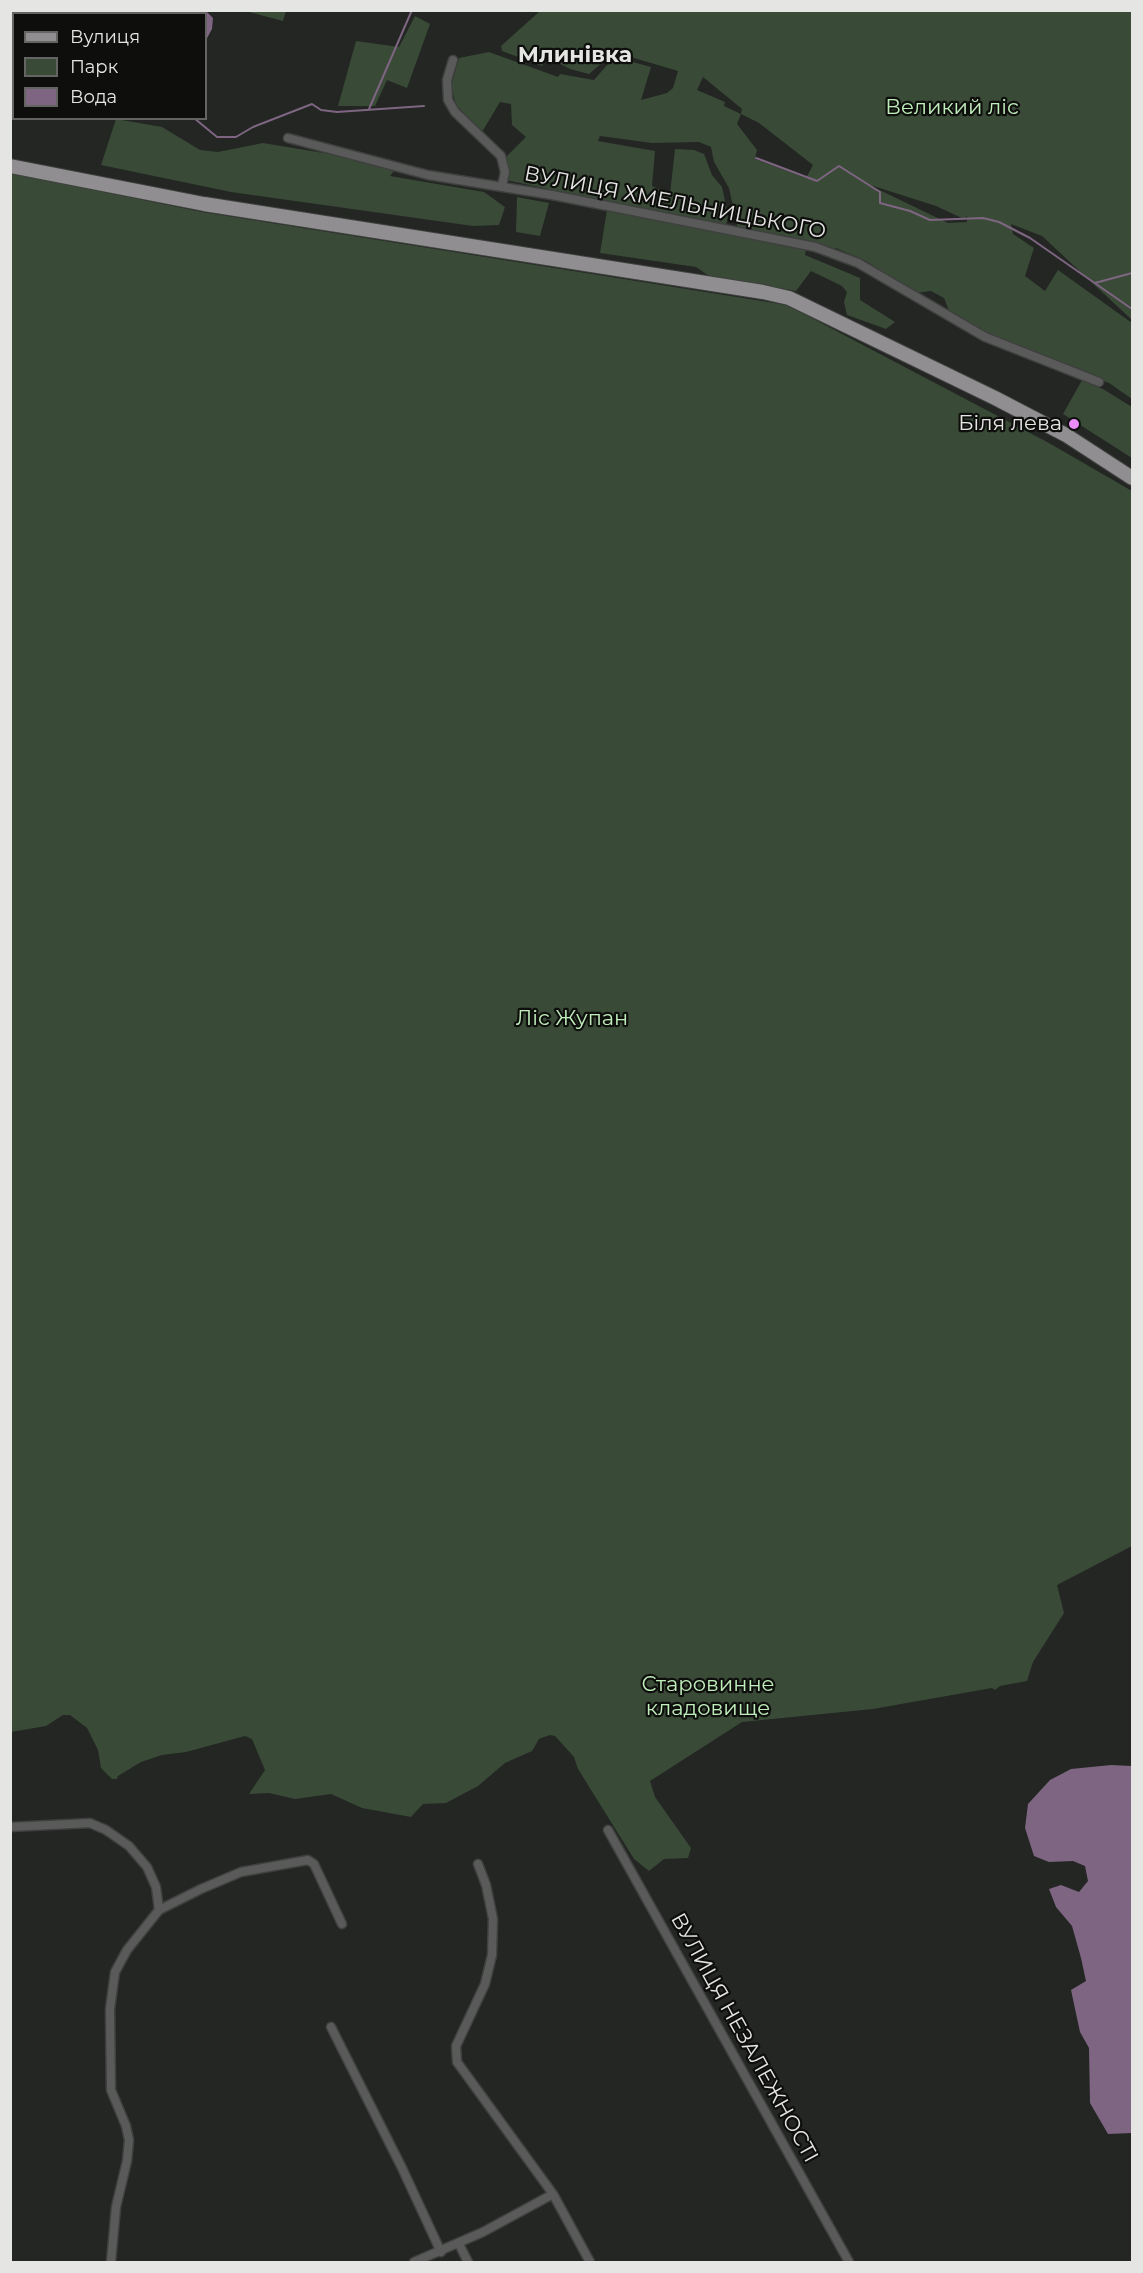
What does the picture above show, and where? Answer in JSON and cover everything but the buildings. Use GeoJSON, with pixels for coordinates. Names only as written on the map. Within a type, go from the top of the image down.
{"type":"FeatureCollection","features":[{"type":"Feature","properties":{"kind":"main road"},"geometry":{"type":"LineString","coordinates":[[10,166],[204,204],[789,298],[1066,435],[1132,478]]}},
{"type":"Feature","properties":{"kind":"street","name":"ВУЛИЦЯ ХМЕЛЬНИЦЬКОГО"},"geometry":{"type":"LineString","coordinates":[[453,60],[447,86],[452,108],[501,156],[505,172],[502,186]]}},
{"type":"Feature","properties":{"kind":"street","name":"ВУЛИЦЯ ХМЕЛЬНИЦЬКОГО"},"geometry":{"type":"LineString","coordinates":[[288,138],[428,175],[502,186],[687,220],[731,232],[790,240],[843,256],[985,337],[1099,382]]}},
{"type":"Feature","properties":{"kind":"street"},"geometry":{"type":"LineString","coordinates":[[10,1827],[90,1823],[106,1830],[129,1846],[147,1868],[156,1887],[159,1910]]}},
{"type":"Feature","properties":{"kind":"street","name":"ВУЛИЦЯ НЕЗАЛЕЖНОСТІ"},"geometry":{"type":"LineString","coordinates":[[608,1830],[849,2262]]}},
{"type":"Feature","properties":{"kind":"street"},"geometry":{"type":"LineString","coordinates":[[111,2262],[116,2207],[127,2161],[129,2140],[126,2126],[111,2090],[112,1984],[115,1972],[127,1950],[159,1910],[241,1872],[308,1860],[314,1864],[342,1924]]}},
{"type":"Feature","properties":{"kind":"street"},"geometry":{"type":"LineString","coordinates":[[478,1864],[486,1885],[493,1919],[492,1955],[485,1984],[456,2046],[458,2062],[553,2194],[590,2262]]}},
{"type":"Feature","properties":{"kind":"street"},"geometry":{"type":"LineString","coordinates":[[331,2027],[398,2159],[441,2252]]}},
{"type":"Feature","properties":{"kind":"street"},"geometry":{"type":"LineString","coordinates":[[414,2262],[459,2244],[553,2194]]}},
{"type":"Feature","properties":{"kind":"street"},"geometry":{"type":"LineString","coordinates":[[459,2244],[468,2262]]}},
{"type":"Feature","properties":{"kind":"green space"},"geometry":{"type":"Polygon","coordinates":[[[286,10],[283,21],[245,11],[286,10]]]}},
{"type":"Feature","properties":{"kind":"green space","name":"Великий ліс"},"geometry":{"type":"Polygon","coordinates":[[[540,11],[1132,11],[1132,320],[1042,236],[1011,224],[1013,234],[1034,248],[1025,276],[1045,291],[1058,270],[1132,323],[1132,399],[1109,383],[971,327],[949,311],[944,298],[931,291],[915,293],[866,261],[836,248],[832,252],[742,231],[737,225],[729,188],[714,162],[711,147],[699,142],[652,143],[600,136],[598,141],[655,151],[652,186],[670,194],[675,149],[694,150],[704,154],[712,175],[722,187],[728,215],[726,227],[506,180],[505,158],[526,137],[512,125],[511,104],[500,102],[482,132],[456,105],[451,86],[459,58],[489,52],[558,77],[560,74],[594,80],[614,57],[651,67],[641,100],[667,93],[673,88],[678,71],[604,49],[602,63],[589,74],[570,69],[546,58],[542,66],[502,51],[501,46],[540,11]],[[703,77],[697,90],[725,102],[724,106],[741,114],[742,109],[703,77]],[[741,114],[737,124],[757,150],[755,159],[806,178],[813,165],[759,123],[741,114]],[[867,184],[948,223],[967,222],[967,216],[964,219],[936,206],[867,184]]]}},
{"type":"Feature","properties":{"kind":"green space"},"geometry":{"type":"Polygon","coordinates":[[[12,13],[12,46],[11,45],[12,13]]]}},
{"type":"Feature","properties":{"kind":"green space"},"geometry":{"type":"Polygon","coordinates":[[[415,16],[430,24],[407,88],[387,80],[375,106],[338,106],[356,41],[399,47],[415,16]]]}},
{"type":"Feature","properties":{"kind":"green space"},"geometry":{"type":"Polygon","coordinates":[[[116,120],[122,120],[162,127],[200,150],[218,152],[263,143],[330,154],[331,151],[394,171],[390,176],[484,192],[505,207],[499,225],[473,226],[231,192],[101,165],[116,120]]]}},
{"type":"Feature","properties":{"kind":"green space","name":"Ліс Жупан"},"geometry":{"type":"Polygon","coordinates":[[[11,173],[202,212],[787,305],[1049,443],[1132,491],[1132,1546],[1057,1585],[1064,1613],[1033,1662],[1027,1681],[1000,1686],[995,1690],[992,1688],[873,1709],[742,1722],[650,1781],[655,1797],[691,1848],[688,1858],[664,1859],[649,1871],[634,1859],[578,1769],[574,1757],[555,1736],[550,1735],[539,1739],[532,1751],[505,1763],[478,1786],[446,1803],[423,1804],[411,1817],[362,1808],[331,1794],[295,1799],[269,1793],[249,1794],[265,1770],[252,1739],[245,1736],[186,1752],[162,1755],[141,1762],[118,1776],[117,1779],[112,1779],[101,1768],[98,1750],[87,1728],[70,1715],[63,1715],[46,1726],[11,1732],[11,173]]]}},
{"type":"Feature","properties":{"kind":"green space"},"geometry":{"type":"Polygon","coordinates":[[[517,197],[549,203],[540,236],[516,232],[517,197]]]}},
{"type":"Feature","properties":{"kind":"green space"},"geometry":{"type":"Polygon","coordinates":[[[607,210],[806,249],[805,255],[860,278],[860,300],[895,322],[886,329],[847,315],[844,302],[847,292],[842,286],[811,271],[796,291],[709,276],[696,267],[600,253],[607,210]]]}},
{"type":"Feature","properties":{"kind":"green space"},"geometry":{"type":"Polygon","coordinates":[[[1082,380],[1103,389],[1132,407],[1132,458],[1063,414],[1082,380]]]}},
{"type":"Feature","properties":{"kind":"water"},"geometry":{"type":"Polygon","coordinates":[[[207,12],[213,18],[212,29],[207,38],[207,12]]]}},
{"type":"Feature","properties":{"kind":"water"},"geometry":{"type":"Polygon","coordinates":[[[1111,1765],[1132,1766],[1132,2133],[1108,2134],[1090,2103],[1089,2048],[1080,2032],[1071,1990],[1086,1981],[1081,1958],[1072,1926],[1056,1907],[1049,1889],[1061,1885],[1079,1892],[1088,1881],[1085,1866],[1073,1861],[1049,1862],[1034,1856],[1025,1828],[1028,1804],[1050,1780],[1071,1769],[1111,1765]]]}},
{"type":"Feature","properties":{"kind":"waterway"},"geometry":{"type":"LineString","coordinates":[[369,109],[412,10]]}},
{"type":"Feature","properties":{"kind":"waterway"},"geometry":{"type":"LineString","coordinates":[[196,120],[217,137],[236,137],[253,127],[312,104],[321,110],[337,112],[424,106]]}},
{"type":"Feature","properties":{"kind":"waterway"},"geometry":{"type":"LineString","coordinates":[[756,158],[817,181],[839,166],[880,192],[880,203],[910,211],[930,220],[983,218],[999,222],[1030,238],[1132,309]]}},
{"type":"Feature","properties":{"kind":"waterway"},"geometry":{"type":"LineString","coordinates":[[1095,283],[1132,273]]}},
{"type":"Feature","properties":{"kind":"place","name":"Бiля лева"},"geometry":{"type":"Point","coordinates":[1074,424]}},
{"type":"Feature","properties":{"kind":"district","name":"Млинівка"},"geometry":{"type":"Point","coordinates":[575,56]}},
{"type":"Feature","properties":{"kind":"park label","name":"Старовинне кладовище"},"geometry":{"type":"Point","coordinates":[708,1697]}}]}
